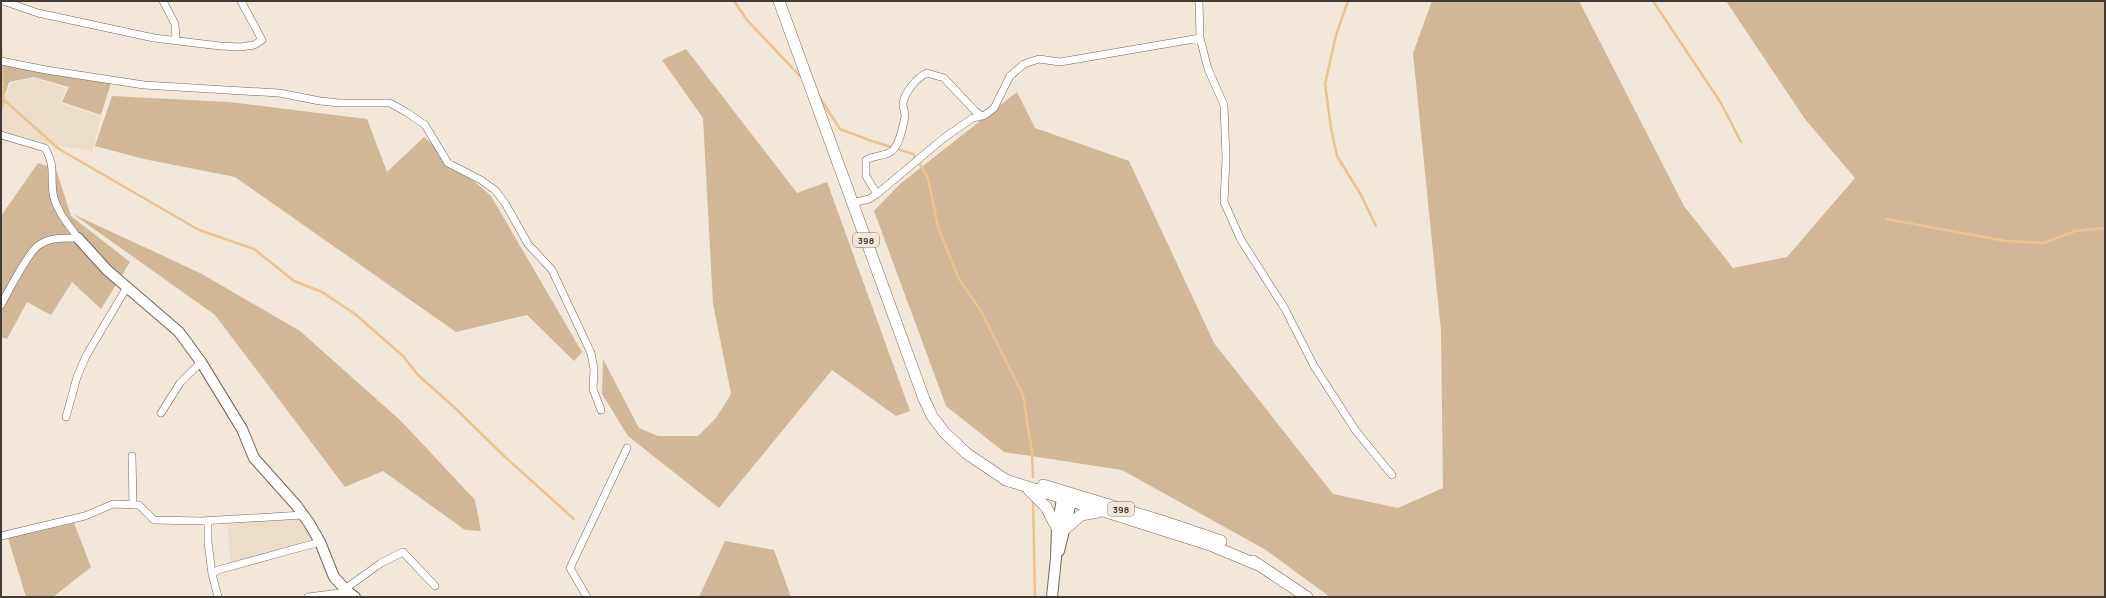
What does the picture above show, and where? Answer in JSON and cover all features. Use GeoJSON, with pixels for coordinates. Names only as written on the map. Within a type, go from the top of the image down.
{"type":"FeatureCollection","features":[{"type":"Feature","properties":{"kind":"main road","name":"398"},"geometry":{"type":"LineString","coordinates":[[779,1],[924,399],[932,416],[944,432],[966,453],[1006,480],[1068,498],[1162,521],[1221,541],[1307,597]]}},
{"type":"Feature","properties":{"kind":"main road","name":"398"},"geometry":{"type":"LineString","coordinates":[[979,462],[1100,512],[1210,545],[1258,565]]}},
{"type":"Feature","properties":{"kind":"main road"},"geometry":{"type":"LineString","coordinates":[[1024,486],[1041,500],[1061,528],[1081,515],[1100,512]]}},
{"type":"Feature","properties":{"kind":"street"},"geometry":{"type":"LineString","coordinates":[[3,1],[38,13],[154,38],[176,39],[220,46],[242,47],[254,45],[262,40],[241,1]]}},
{"type":"Feature","properties":{"kind":"street"},"geometry":{"type":"LineString","coordinates":[[163,1],[175,24],[176,39]]}},
{"type":"Feature","properties":{"kind":"street"},"geometry":{"type":"LineString","coordinates":[[1199,1],[1200,38],[1208,69],[1224,104],[1226,158],[1224,202],[1241,240],[1285,309],[1314,366],[1356,431],[1392,475]]}},
{"type":"Feature","properties":{"kind":"street"},"geometry":{"type":"LineString","coordinates":[[852,202],[869,199],[877,194],[945,137],[973,118],[982,116],[994,108],[1010,76],[1024,64],[1039,59],[1060,62],[1200,38]]}},
{"type":"Feature","properties":{"kind":"street"},"geometry":{"type":"LineString","coordinates":[[1,61],[46,70],[144,85],[279,93],[320,102],[390,103],[406,112],[425,125],[448,164],[481,180],[495,190],[505,203],[528,244],[552,270],[591,353],[594,369],[593,389],[601,410]]}},
{"type":"Feature","properties":{"kind":"street"},"geometry":{"type":"LineString","coordinates":[[877,194],[866,176],[866,160],[874,155],[886,155],[892,152],[905,116],[903,103],[920,76],[927,73],[944,78],[975,111],[982,116]]}},
{"type":"Feature","properties":{"kind":"street"},"geometry":{"type":"LineString","coordinates":[[1,135],[45,148],[51,158],[54,198],[61,214],[78,238],[107,270],[179,332],[201,362],[242,429],[254,458],[303,515],[320,542],[334,577],[350,593]]}},
{"type":"Feature","properties":{"kind":"street"},"geometry":{"type":"LineString","coordinates":[[1,305],[17,276],[38,245],[56,238],[78,238]]}},
{"type":"Feature","properties":{"kind":"street"},"geometry":{"type":"LineString","coordinates":[[66,417],[77,377],[86,356],[126,287]]}},
{"type":"Feature","properties":{"kind":"street"},"geometry":{"type":"LineString","coordinates":[[161,413],[180,383],[201,362]]}},
{"type":"Feature","properties":{"kind":"street"},"geometry":{"type":"LineString","coordinates":[[587,597],[570,568],[627,448]]}},
{"type":"Feature","properties":{"kind":"street"},"geometry":{"type":"LineString","coordinates":[[132,456],[133,505]]}},
{"type":"Feature","properties":{"kind":"street"},"geometry":{"type":"LineString","coordinates":[[1052,597],[1056,558],[1068,498]]}},
{"type":"Feature","properties":{"kind":"street"},"geometry":{"type":"LineString","coordinates":[[1,536],[85,516],[113,504],[140,505],[154,520],[208,520],[303,515]]}},
{"type":"Feature","properties":{"kind":"street"},"geometry":{"type":"LineString","coordinates":[[208,520],[208,542],[212,574],[218,597]]}},
{"type":"Feature","properties":{"kind":"street"},"geometry":{"type":"LineString","coordinates":[[212,574],[218,570],[320,542]]}},
{"type":"Feature","properties":{"kind":"street"},"geometry":{"type":"LineString","coordinates":[[308,597],[350,593],[381,563],[403,552],[435,586]]}},
{"type":"Feature","properties":{"kind":"shaded area"},"geometry":{"type":"Polygon","coordinates":[[[1432,1],[1579,1],[1684,206],[1733,268],[1787,257],[1855,178],[1805,119],[1726,1],[2105,1],[2105,597],[1330,597],[1266,550],[1122,470],[1004,452],[946,406],[874,211],[900,184],[1017,92],[1035,128],[1129,161],[1214,343],[1333,494],[1398,508],[1443,488],[1441,331],[1413,53],[1432,1]]]}},
{"type":"Feature","properties":{"kind":"shaded area"},"geometry":{"type":"Polygon","coordinates":[[[686,49],[797,193],[827,182],[910,411],[896,416],[832,370],[719,508],[628,436],[602,394],[603,359],[639,428],[658,436],[698,436],[716,418],[731,394],[713,304],[703,118],[662,60],[686,49]]]}},
{"type":"Feature","properties":{"kind":"shaded area"},"geometry":{"type":"Polygon","coordinates":[[[1,64],[111,83],[101,115],[62,102],[69,87],[34,77],[9,82],[1,107],[1,64]]]}},
{"type":"Feature","properties":{"kind":"shaded area"},"geometry":{"type":"Polygon","coordinates":[[[34,78],[66,88],[61,104],[101,116],[92,151],[49,144],[1,132],[1,111],[11,83],[34,78]]]}},
{"type":"Feature","properties":{"kind":"shaded area"},"geometry":{"type":"Polygon","coordinates":[[[112,96],[229,102],[367,119],[387,172],[424,137],[491,196],[582,352],[574,361],[527,315],[456,332],[235,177],[144,159],[95,146],[112,96]]]}},
{"type":"Feature","properties":{"kind":"shaded area"},"geometry":{"type":"Polygon","coordinates":[[[38,163],[56,169],[71,216],[130,262],[101,309],[72,282],[51,315],[27,302],[7,339],[1,337],[1,216],[38,163]]]}},
{"type":"Feature","properties":{"kind":"shaded area"},"geometry":{"type":"Polygon","coordinates":[[[73,214],[200,273],[300,331],[401,421],[475,500],[481,531],[465,530],[383,471],[345,487],[215,315],[73,214]]]}},
{"type":"Feature","properties":{"kind":"shaded area"},"geometry":{"type":"Polygon","coordinates":[[[297,518],[314,541],[231,564],[227,522],[297,518]]]}},
{"type":"Feature","properties":{"kind":"shaded area"},"geometry":{"type":"Polygon","coordinates":[[[74,523],[91,567],[53,597],[26,597],[8,538],[74,523]]]}},
{"type":"Feature","properties":{"kind":"shaded area"},"geometry":{"type":"Polygon","coordinates":[[[725,541],[774,550],[791,597],[699,597],[725,541]]]}},
{"type":"Feature","properties":{"kind":"waterway"},"geometry":{"type":"LineString","coordinates":[[734,1],[747,20],[800,76]]}},
{"type":"Feature","properties":{"kind":"waterway"},"geometry":{"type":"LineString","coordinates":[[1348,1],[1336,35],[1325,84],[1331,128],[1337,156],[1361,195],[1376,226]]}},
{"type":"Feature","properties":{"kind":"waterway"},"geometry":{"type":"LineString","coordinates":[[1653,1],[1721,103],[1741,142]]}},
{"type":"Feature","properties":{"kind":"waterway"},"geometry":{"type":"LineString","coordinates":[[1,48],[4,100],[1,112]]}},
{"type":"Feature","properties":{"kind":"waterway"},"geometry":{"type":"LineString","coordinates":[[820,98],[840,129],[913,154],[928,178],[938,227],[959,279],[981,311],[1023,395],[1032,453],[1033,477]]}},
{"type":"Feature","properties":{"kind":"waterway"},"geometry":{"type":"LineString","coordinates":[[4,100],[59,149],[199,230],[254,249],[294,281],[322,292],[355,314],[403,356],[418,375],[574,519]]}},
{"type":"Feature","properties":{"kind":"waterway"},"geometry":{"type":"LineString","coordinates":[[1886,219],[2006,241],[2044,243],[2075,231],[2105,228]]}},
{"type":"Feature","properties":{"kind":"waterway"},"geometry":{"type":"LineString","coordinates":[[1033,500],[1035,597]]}}]}
